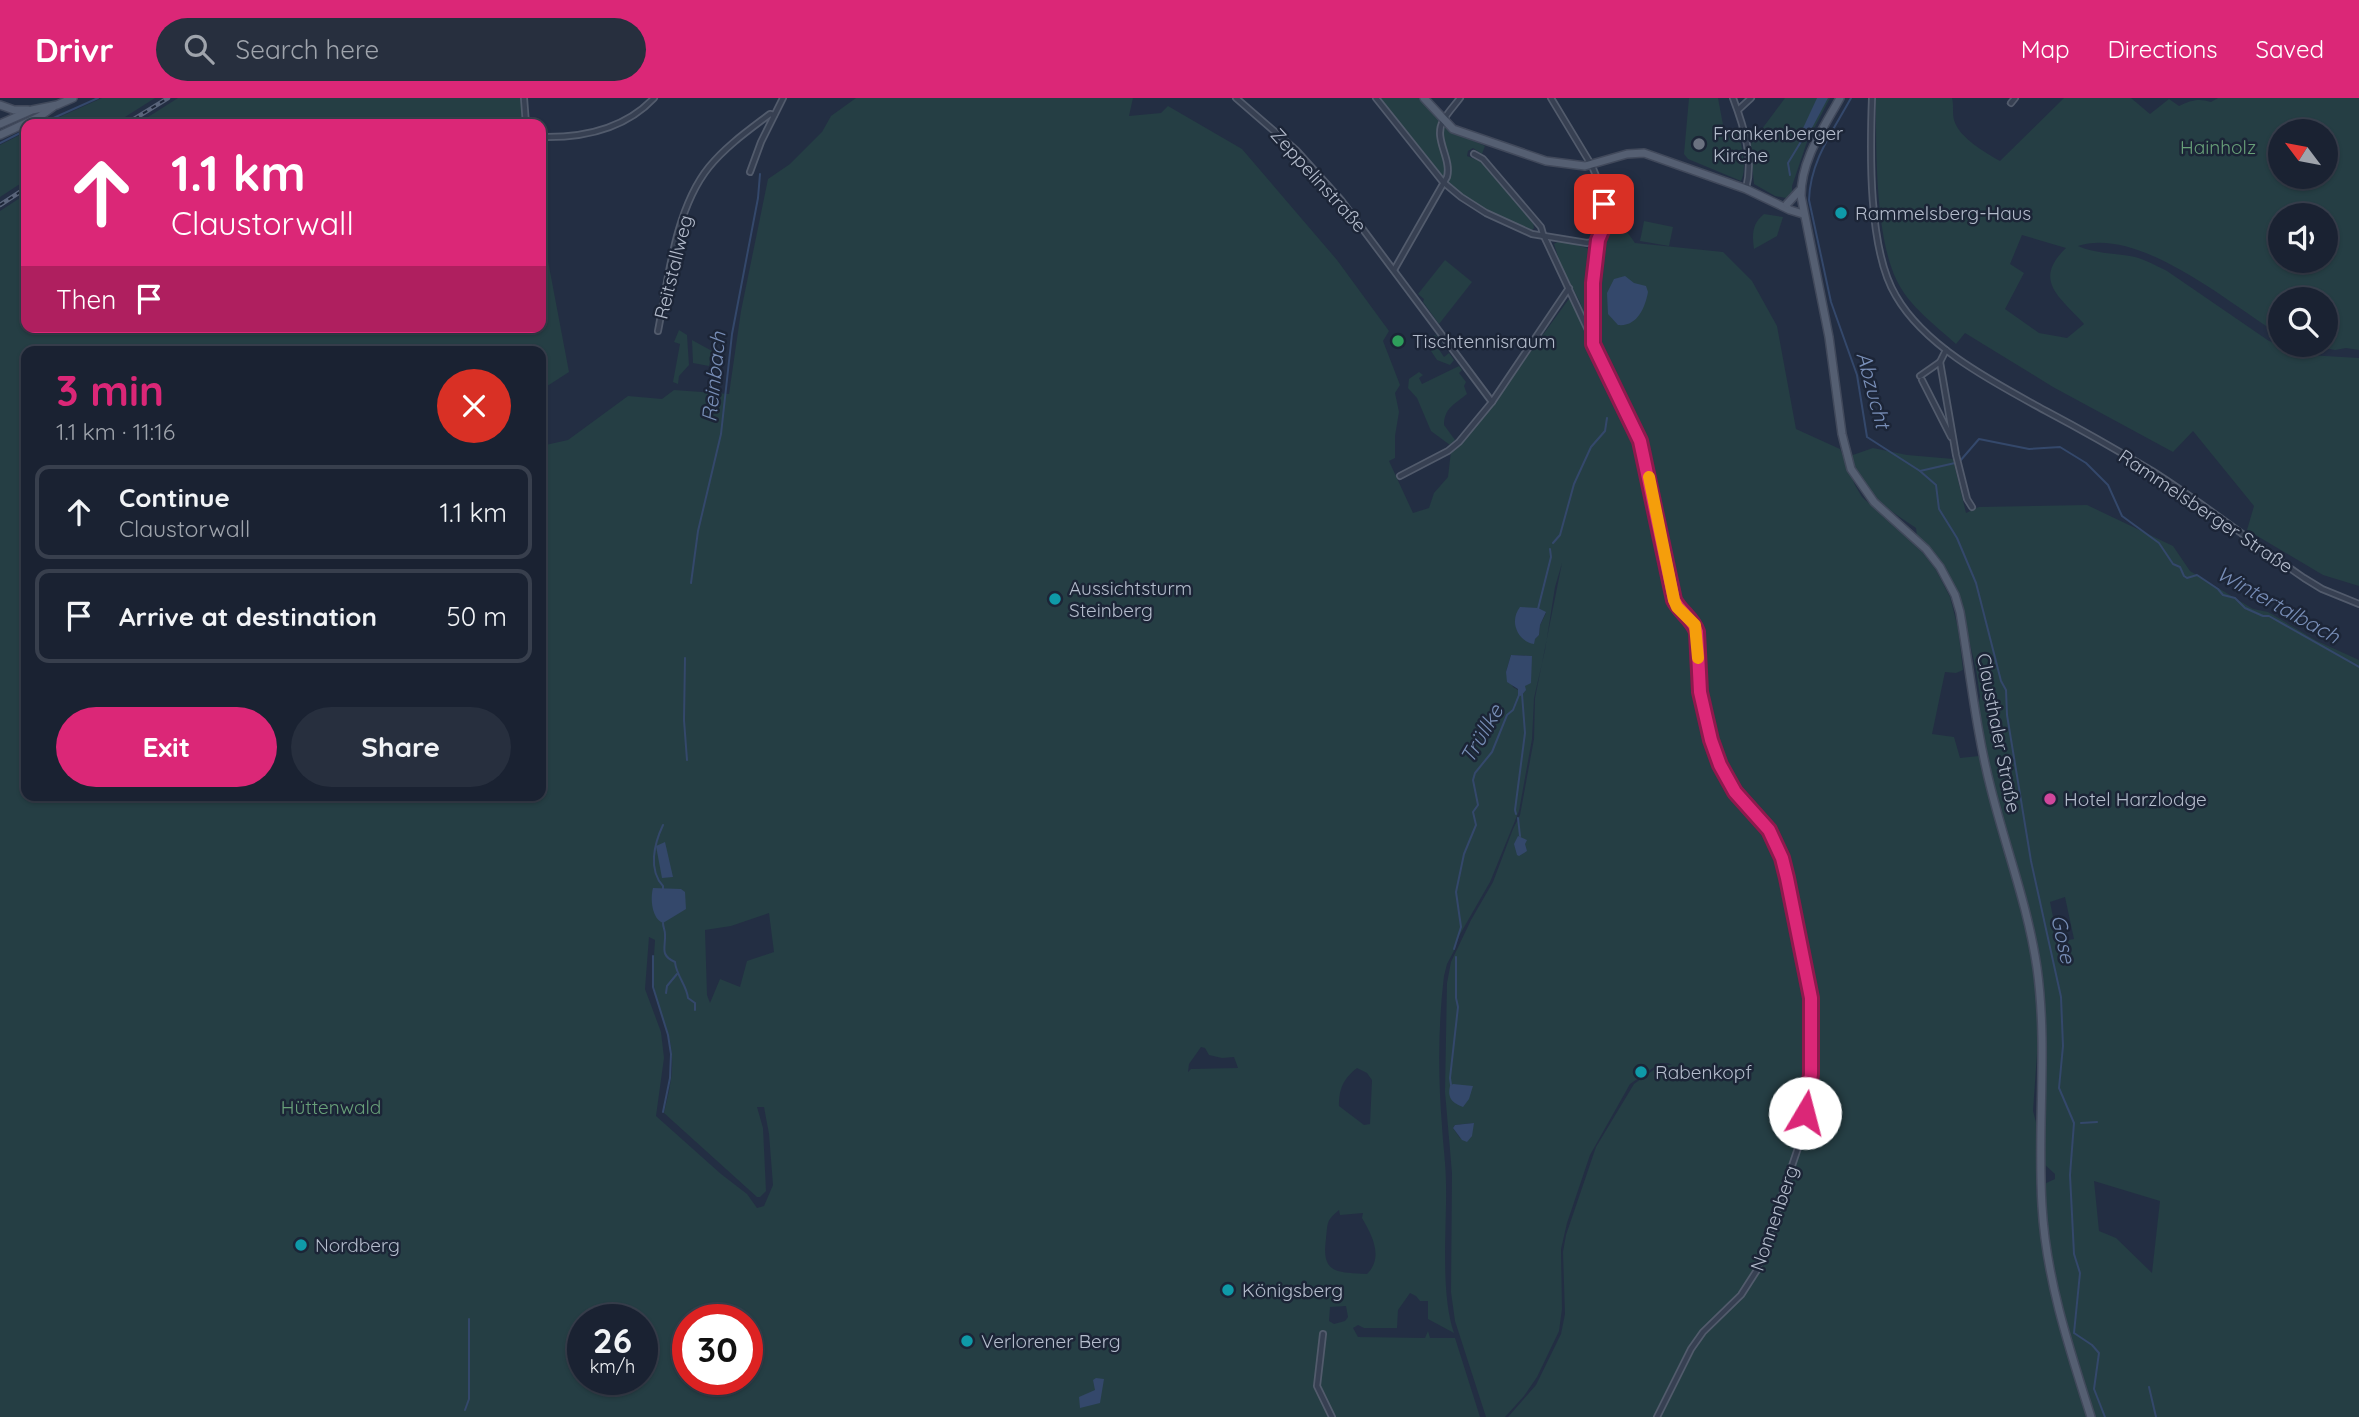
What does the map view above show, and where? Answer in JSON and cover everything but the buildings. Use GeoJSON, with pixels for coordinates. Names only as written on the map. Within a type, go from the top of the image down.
{"type":"FeatureCollection","features":[{"type":"Feature","properties":{"kind":"main road"},"geometry":{"type":"LineString","coordinates":[[35,119],[73,98]]}},
{"type":"Feature","properties":{"kind":"main road"},"geometry":{"type":"LineString","coordinates":[[1424,98],[1449,127],[1546,161],[1592,166],[1621,155],[1644,153],[1802,211]]}},
{"type":"Feature","properties":{"kind":"main road","name":"Clausthaler Straße"},"geometry":{"type":"LineString","coordinates":[[1840,98],[1809,157],[1801,187],[1802,211],[1829,337],[1843,444],[1851,469],[1874,502],[1933,557],[1955,595],[1960,612],[1986,768],[2026,909],[2034,947],[2043,1038],[2040,1150],[2044,1228],[2056,1295],[2091,1417]]}},
{"type":"Feature","properties":{"kind":"main road"},"geometry":{"type":"LineString","coordinates":[[0,105],[14,110],[32,110],[57,105]]}},
{"type":"Feature","properties":{"kind":"main road"},"geometry":{"type":"LineString","coordinates":[[0,124],[32,110]]}},
{"type":"Feature","properties":{"kind":"main road"},"geometry":{"type":"LineString","coordinates":[[1,135],[21,126]]}},
{"type":"Feature","properties":{"kind":"main road"},"geometry":{"type":"LineString","coordinates":[[1787,204],[1801,187]]}},
{"type":"Feature","properties":{"kind":"main road"},"geometry":{"type":"LineString","coordinates":[[1778,204],[1787,204],[1802,211]]}},
{"type":"Feature","properties":{"kind":"street"},"geometry":{"type":"LineString","coordinates":[[524,98],[526,119]]}},
{"type":"Feature","properties":{"kind":"street"},"geometry":{"type":"LineString","coordinates":[[546,137],[567,138],[601,131],[628,119],[654,98]]}},
{"type":"Feature","properties":{"kind":"street"},"geometry":{"type":"LineString","coordinates":[[750,172],[761,142],[783,98]]}},
{"type":"Feature","properties":{"kind":"street","name":"Zeppelinstraße"},"geometry":{"type":"LineString","coordinates":[[1236,98],[1267,123],[1313,168],[1352,214],[1492,402]]}},
{"type":"Feature","properties":{"kind":"street"},"geometry":{"type":"LineString","coordinates":[[1377,98],[1443,182],[1486,213],[1532,234],[1587,243],[1598,240]]}},
{"type":"Feature","properties":{"kind":"street"},"geometry":{"type":"LineString","coordinates":[[1394,270],[1448,171],[1440,131],[1444,120],[1460,98]]}},
{"type":"Feature","properties":{"kind":"street","name":"Nonnenberg"},"geometry":{"type":"LineString","coordinates":[[1552,98],[1592,166],[1604,204],[1603,228],[1598,240],[1593,283],[1593,344],[1640,441],[1674,600],[1677,607],[1695,625],[1697,632],[1700,692],[1720,765],[1735,792],[1769,830],[1782,858],[1811,998],[1811,1074],[1802,1133],[1757,1270],[1741,1295],[1703,1332],[1691,1349],[1657,1417]]}},
{"type":"Feature","properties":{"kind":"street"},"geometry":{"type":"LineString","coordinates":[[1733,98],[1746,134],[1746,189]]}},
{"type":"Feature","properties":{"kind":"street"},"geometry":{"type":"LineString","coordinates":[[1738,110],[1751,98]]}},
{"type":"Feature","properties":{"kind":"street","name":"Rammelsberger Straße"},"geometry":{"type":"LineString","coordinates":[[1872,98],[1870,153],[1878,246],[1895,296],[1902,305],[1957,359],[2171,483],[2322,589],[2359,604]]}},
{"type":"Feature","properties":{"kind":"street","name":"Reitstallweg"},"geometry":{"type":"LineString","coordinates":[[658,331],[676,244],[696,188],[709,167],[725,151],[770,114],[774,115]]}},
{"type":"Feature","properties":{"kind":"street"},"geometry":{"type":"LineString","coordinates":[[1474,154],[1483,159],[1541,227],[1593,344]]}},
{"type":"Feature","properties":{"kind":"street"},"geometry":{"type":"LineString","coordinates":[[1400,476],[1452,448],[1492,402],[1570,288]]}},
{"type":"Feature","properties":{"kind":"street"},"geometry":{"type":"LineString","coordinates":[[1946,350],[1940,362],[1921,378],[1955,444]]}},
{"type":"Feature","properties":{"kind":"street"},"geometry":{"type":"LineString","coordinates":[[1940,362],[1956,455],[1967,499],[1972,507]]}},
{"type":"Feature","properties":{"kind":"street"},"geometry":{"type":"LineString","coordinates":[[1323,1334],[1318,1386],[1332,1417]]}},
{"type":"Feature","properties":{"kind":"green space"},"geometry":{"type":"Polygon","coordinates":[[[102,98],[155,98],[122,119],[55,119],[102,98]]]}},
{"type":"Feature","properties":{"kind":"green space"},"geometry":{"type":"Polygon","coordinates":[[[178,98],[521,98],[523,119],[145,119],[178,98]]]}},
{"type":"Feature","properties":{"kind":"green space","name":"Hüttenwald"},"geometry":{"type":"Polygon","coordinates":[[[856,98],[1133,98],[1129,116],[1161,113],[1168,106],[1242,149],[1337,260],[1389,331],[1383,341],[1400,385],[1395,393],[1399,412],[1395,458],[1389,461],[1413,513],[1429,508],[1434,493],[1448,477],[1451,451],[1488,411],[1571,296],[1593,348],[1598,350],[1597,282],[1608,218],[1615,215],[1635,243],[1723,252],[1752,281],[1777,326],[1796,429],[1840,449],[1862,497],[1923,553],[1936,570],[1950,597],[1958,628],[1963,670],[1956,673],[1945,672],[1932,734],[1954,737],[1960,758],[1979,756],[2031,945],[2040,1051],[2037,1054],[2033,1111],[2037,1126],[2036,1190],[2041,1228],[2087,1417],[1508,1417],[1536,1385],[1561,1334],[1565,1314],[1563,1252],[1566,1235],[1596,1147],[1634,1084],[1662,1065],[1672,1065],[1660,1063],[1630,1084],[1590,1155],[1561,1249],[1562,1309],[1559,1331],[1537,1377],[1505,1417],[1486,1417],[1455,1321],[1451,1292],[1452,1173],[1445,1092],[1447,983],[1451,962],[1493,882],[1520,815],[1534,739],[1535,698],[1542,664],[1534,698],[1532,739],[1519,811],[1490,882],[1459,936],[1444,976],[1440,1088],[1446,1177],[1447,1299],[1454,1333],[1428,1319],[1428,1301],[1420,1301],[1410,1293],[1398,1310],[1397,1328],[1364,1328],[1358,1325],[1353,1328],[1358,1337],[1425,1338],[1428,1331],[1430,1338],[1455,1338],[1480,1417],[0,1417],[0,211],[21,197],[21,333],[546,333],[546,250],[569,372],[546,387],[546,346],[21,346],[21,801],[546,801],[546,445],[568,440],[628,396],[662,399],[674,390],[729,394],[741,311],[768,179],[790,164],[822,132],[831,116],[856,98]],[[1562,563],[1555,587],[1547,640],[1562,563]],[[1546,613],[1516,625],[1516,629],[1535,639],[1539,635],[1546,613]],[[1511,655],[1506,672],[1513,687],[1518,690],[1527,684],[1532,656],[1511,655]],[[769,913],[731,926],[705,930],[707,995],[710,1003],[720,979],[740,987],[747,961],[774,952],[769,913]],[[649,937],[645,989],[661,1032],[664,1058],[656,1116],[747,1194],[757,1208],[764,1206],[773,1185],[764,1107],[757,1107],[763,1128],[766,1191],[760,1197],[664,1113],[671,1079],[672,1051],[654,985],[655,940],[649,937]],[[1201,1047],[1189,1064],[1188,1072],[1191,1069],[1238,1068],[1234,1057],[1209,1055],[1205,1048],[1201,1047]],[[1357,1068],[1348,1076],[1341,1089],[1339,1106],[1364,1125],[1370,1124],[1372,1080],[1367,1073],[1357,1068]],[[1474,1123],[1455,1125],[1453,1128],[1460,1138],[1468,1139],[1474,1123]],[[1339,1210],[1328,1225],[1326,1259],[1329,1265],[1340,1272],[1367,1274],[1376,1253],[1362,1218],[1363,1213],[1340,1215],[1339,1210]],[[1346,1306],[1330,1307],[1329,1321],[1334,1324],[1345,1321],[1348,1317],[1346,1306]]]}},
{"type":"Feature","properties":{"kind":"green space"},"geometry":{"type":"Polygon","coordinates":[[[1380,98],[1420,98],[1439,121],[1438,134],[1447,171],[1443,177],[1441,177],[1380,98]]]}},
{"type":"Feature","properties":{"kind":"green space"},"geometry":{"type":"Polygon","coordinates":[[[1689,98],[1718,98],[1724,130],[1739,132],[1744,163],[1741,181],[1688,159],[1684,154],[1689,98]]]}},
{"type":"Feature","properties":{"kind":"green space"},"geometry":{"type":"Polygon","coordinates":[[[1785,98],[1830,98],[1807,142],[1792,192],[1786,198],[1775,196],[1754,184],[1750,145],[1785,98]]]}},
{"type":"Feature","properties":{"kind":"green space","name":"Hainholz"},"geometry":{"type":"Polygon","coordinates":[[[1876,98],[1952,98],[1954,120],[1961,133],[2000,161],[2064,98],[2131,98],[2150,114],[2169,99],[2179,106],[2195,100],[2211,102],[2218,98],[2359,98],[2359,350],[2338,349],[2338,287],[2268,287],[2268,327],[2203,283],[2152,255],[2126,246],[2101,243],[2078,246],[2135,257],[2167,271],[2268,340],[2268,357],[2359,358],[2359,586],[2323,575],[2247,530],[2254,506],[2193,431],[2173,452],[2053,387],[1965,333],[1956,344],[1908,299],[1897,281],[1884,241],[1877,166],[1876,98]],[[2022,235],[2010,264],[2024,273],[2005,309],[2039,333],[2067,338],[2084,324],[2059,297],[2050,279],[2056,260],[2066,248],[2022,235]]]}},
{"type":"Feature","properties":{"kind":"green space"},"geometry":{"type":"Polygon","coordinates":[[[1443,127],[1485,146],[1482,154],[1473,148],[1468,151],[1467,156],[1480,161],[1533,221],[1532,230],[1499,218],[1447,182],[1451,166],[1443,127]]]}},
{"type":"Feature","properties":{"kind":"green space"},"geometry":{"type":"Polygon","coordinates":[[[21,134],[21,183],[0,197],[0,145],[21,134]]]}},
{"type":"Feature","properties":{"kind":"green space"},"geometry":{"type":"Polygon","coordinates":[[[1764,214],[1783,217],[1777,236],[1754,249],[1754,230],[1764,214]]]}},
{"type":"Feature","properties":{"kind":"green space"},"geometry":{"type":"Polygon","coordinates":[[[1644,221],[1673,227],[1669,246],[1640,241],[1644,221]]]}},
{"type":"Feature","properties":{"kind":"green space"},"geometry":{"type":"Polygon","coordinates":[[[1561,240],[1593,250],[1591,322],[1587,323],[1580,302],[1561,266],[1554,244],[1561,240]]]}},
{"type":"Feature","properties":{"kind":"green space"},"geometry":{"type":"Polygon","coordinates":[[[1445,260],[1472,282],[1439,324],[1418,294],[1445,260]]]}},
{"type":"Feature","properties":{"kind":"green space"},"geometry":{"type":"Polygon","coordinates":[[[679,330],[687,335],[689,365],[679,376],[678,384],[673,382],[680,344],[674,342],[679,330]]]}},
{"type":"Feature","properties":{"kind":"green space"},"geometry":{"type":"Polygon","coordinates":[[[1436,335],[1442,344],[1438,348],[1444,357],[1449,353],[1454,360],[1450,365],[1437,360],[1428,345],[1427,338],[1436,335]]]}},
{"type":"Feature","properties":{"kind":"green space"},"geometry":{"type":"Polygon","coordinates":[[[692,340],[712,351],[709,366],[693,363],[692,340]]]}},
{"type":"Feature","properties":{"kind":"green space"},"geometry":{"type":"Polygon","coordinates":[[[1459,366],[1462,370],[1459,373],[1466,382],[1464,386],[1467,394],[1451,407],[1444,419],[1444,425],[1455,440],[1450,445],[1431,431],[1417,398],[1408,388],[1409,379],[1419,372],[1423,375],[1419,378],[1422,384],[1459,366]]]}},
{"type":"Feature","properties":{"kind":"green space"},"geometry":{"type":"Polygon","coordinates":[[[1873,448],[1907,455],[1953,459],[1966,513],[1979,507],[2087,505],[2173,546],[2190,571],[2253,609],[2268,612],[2317,641],[2359,660],[2359,1417],[2094,1417],[2065,1319],[2048,1241],[2044,1184],[2055,1179],[2055,1174],[2044,1164],[2046,1038],[2041,969],[2036,939],[1989,767],[1978,709],[1980,696],[1976,669],[1958,594],[1944,565],[1917,536],[1916,528],[1876,498],[1862,481],[1850,456],[1873,448]],[[2065,897],[2050,902],[2058,942],[2074,939],[2065,897]],[[2094,1181],[2099,1231],[2116,1238],[2152,1273],[2160,1201],[2094,1181]]]}},
{"type":"Feature","properties":{"kind":"water"},"geometry":{"type":"Polygon","coordinates":[[[1817,98],[1828,98],[1805,141],[1798,139],[1817,98]]]}},
{"type":"Feature","properties":{"kind":"water"},"geometry":{"type":"Polygon","coordinates":[[[1625,276],[1634,283],[1646,286],[1648,292],[1645,304],[1635,320],[1618,325],[1608,314],[1607,293],[1614,279],[1625,276]]]}},
{"type":"Feature","properties":{"kind":"water"},"geometry":{"type":"Polygon","coordinates":[[[1520,607],[1538,608],[1546,612],[1534,644],[1523,639],[1516,630],[1515,618],[1520,607]]]}},
{"type":"Feature","properties":{"kind":"water"},"geometry":{"type":"Polygon","coordinates":[[[1511,655],[1532,656],[1531,683],[1525,686],[1526,690],[1521,696],[1518,695],[1518,689],[1507,682],[1506,672],[1511,655]]]}},
{"type":"Feature","properties":{"kind":"water"},"geometry":{"type":"Polygon","coordinates":[[[1518,836],[1527,840],[1527,851],[1519,856],[1514,844],[1518,836]]]}},
{"type":"Feature","properties":{"kind":"water"},"geometry":{"type":"Polygon","coordinates":[[[665,842],[673,877],[662,878],[656,846],[665,842]]]}},
{"type":"Feature","properties":{"kind":"water"},"geometry":{"type":"Polygon","coordinates":[[[653,888],[681,889],[685,892],[686,909],[663,923],[659,921],[653,908],[653,888]]]}},
{"type":"Feature","properties":{"kind":"water"},"geometry":{"type":"Polygon","coordinates":[[[1453,1084],[1473,1086],[1463,1107],[1450,1097],[1449,1090],[1453,1084]]]}},
{"type":"Feature","properties":{"kind":"water"},"geometry":{"type":"Polygon","coordinates":[[[1474,1123],[1472,1136],[1467,1142],[1462,1140],[1453,1128],[1455,1125],[1474,1123]]]}},
{"type":"Feature","properties":{"kind":"water"},"geometry":{"type":"Polygon","coordinates":[[[1104,1379],[1100,1403],[1080,1408],[1079,1397],[1095,1390],[1093,1380],[1104,1379]]]}},
{"type":"Feature","properties":{"kind":"waterway"},"geometry":{"type":"LineString","coordinates":[[51,119],[98,98]]}},
{"type":"Feature","properties":{"kind":"waterway","name":"Abzucht"},"geometry":{"type":"LineString","coordinates":[[1851,98],[1818,159],[1809,200],[1831,302],[1857,375],[1867,437],[1920,471],[1955,463]]}},
{"type":"Feature","properties":{"kind":"waterway"},"geometry":{"type":"LineString","coordinates":[[0,143],[21,132]]}},
{"type":"Feature","properties":{"kind":"waterway"},"geometry":{"type":"LineString","coordinates":[[1790,175],[1788,163],[1802,140]]}},
{"type":"Feature","properties":{"kind":"waterway","name":"Reinbach"},"geometry":{"type":"LineString","coordinates":[[691,583],[698,531],[721,434],[732,334],[758,198],[760,174]]}},
{"type":"Feature","properties":{"kind":"waterway","name":"Trüllke"},"geometry":{"type":"LineString","coordinates":[[1553,543],[1560,535],[1574,484],[1591,447],[1605,431],[1607,418]]}},
{"type":"Feature","properties":{"kind":"waterway","name":"Wintertalbach"},"geometry":{"type":"LineString","coordinates":[[1960,461],[1979,439],[2029,449],[2060,447],[2086,463],[2108,485],[2122,516],[2159,543],[2173,564],[2180,567],[2184,576],[2187,578],[2197,575],[2223,595],[2235,598],[2245,608],[2269,616],[2359,667]]}},
{"type":"Feature","properties":{"kind":"waterway","name":"Gose"},"geometry":{"type":"LineString","coordinates":[[1920,471],[1936,485],[1939,509],[1957,538],[1976,583],[2001,681],[2006,690],[2007,715],[2031,861],[2061,997],[2063,1046],[2059,1088],[2074,1123],[2070,1175],[2074,1254],[2080,1273],[2074,1333],[2099,1353],[2094,1389],[2105,1417]]}},
{"type":"Feature","properties":{"kind":"waterway","name":"Trüllke"},"geometry":{"type":"LineString","coordinates":[[1538,609],[1551,557],[1550,549]]}},
{"type":"Feature","properties":{"kind":"waterway","name":"Reinbach"},"geometry":{"type":"LineString","coordinates":[[685,658],[684,720],[687,760]]}},
{"type":"Feature","properties":{"kind":"waterway"},"geometry":{"type":"LineString","coordinates":[[1516,814],[1525,733],[1522,694]]}},
{"type":"Feature","properties":{"kind":"waterway","name":"Trüllke"},"geometry":{"type":"LineString","coordinates":[[1454,949],[1461,927],[1456,892],[1464,854],[1476,825],[1473,812],[1478,805],[1473,780],[1475,773],[1492,752],[1507,715],[1513,710],[1519,695]]}},
{"type":"Feature","properties":{"kind":"waterway"},"geometry":{"type":"LineString","coordinates":[[1518,818],[1520,836]]}},
{"type":"Feature","properties":{"kind":"waterway","name":"Reinbach"},"geometry":{"type":"LineString","coordinates":[[663,825],[654,857],[655,872],[663,889]]}},
{"type":"Feature","properties":{"kind":"waterway","name":"Reinbach"},"geometry":{"type":"LineString","coordinates":[[663,923],[665,953],[675,962],[688,998],[695,1003],[695,1010]]}},
{"type":"Feature","properties":{"kind":"waterway"},"geometry":{"type":"LineString","coordinates":[[653,956],[653,987],[671,1054],[670,1078],[663,1112]]}},
{"type":"Feature","properties":{"kind":"waterway","name":"Trüllke"},"geometry":{"type":"LineString","coordinates":[[1451,1085],[1458,1007],[1456,957]]}},
{"type":"Feature","properties":{"kind":"waterway"},"geometry":{"type":"LineString","coordinates":[[666,993],[667,986],[677,974]]}},
{"type":"Feature","properties":{"kind":"waterway"},"geometry":{"type":"LineString","coordinates":[[2081,1123],[2097,1122]]}},
{"type":"Feature","properties":{"kind":"waterway"},"geometry":{"type":"LineString","coordinates":[[465,1410],[469,1399],[469,1319]]}},
{"type":"Feature","properties":{"kind":"waterway"},"geometry":{"type":"LineString","coordinates":[[2149,1387],[2156,1417]]}},
{"type":"Feature","properties":{"kind":"railway"},"geometry":{"type":"LineString","coordinates":[[134,119],[168,98]]}},
{"type":"Feature","properties":{"kind":"railway"},"geometry":{"type":"LineString","coordinates":[[0,205],[21,191]]}},
{"type":"Feature","properties":{"kind":"slow traffic"},"geometry":{"type":"LineString","coordinates":[[1649,477],[1674,600],[1677,607],[1695,625],[1698,658]]}},
{"type":"Feature","properties":{"kind":"place","name":"Frankenberger Kirche"},"geometry":{"type":"Point","coordinates":[1699,144]}},
{"type":"Feature","properties":{"kind":"place","name":"Rammelsberg-Haus"},"geometry":{"type":"Point","coordinates":[1841,213]}},
{"type":"Feature","properties":{"kind":"place","name":"Tischtennisraum"},"geometry":{"type":"Point","coordinates":[1398,341]}},
{"type":"Feature","properties":{"kind":"place","name":"Aussichtsturm Steinberg"},"geometry":{"type":"Point","coordinates":[1055,599]}},
{"type":"Feature","properties":{"kind":"place","name":"Hotel Harzlodge"},"geometry":{"type":"Point","coordinates":[2050,799]}},
{"type":"Feature","properties":{"kind":"place","name":"Rabenkopf"},"geometry":{"type":"Point","coordinates":[1641,1072]}},
{"type":"Feature","properties":{"kind":"place","name":"Nordberg"},"geometry":{"type":"Point","coordinates":[301,1245]}},
{"type":"Feature","properties":{"kind":"place","name":"Königsberg"},"geometry":{"type":"Point","coordinates":[1228,1290]}},
{"type":"Feature","properties":{"kind":"place","name":"Verlorener Berg"},"geometry":{"type":"Point","coordinates":[967,1341]}},
{"type":"Feature","properties":{"kind":"route"},"geometry":{"type":"LineString","coordinates":[[1604,204],[1603,228],[1598,240],[1593,283],[1593,344],[1640,441],[1674,600],[1677,607],[1695,625],[1697,632],[1700,692],[1720,765],[1735,792],[1769,830],[1782,858],[1811,998],[1811,1074],[1805,1113]]}}]}
